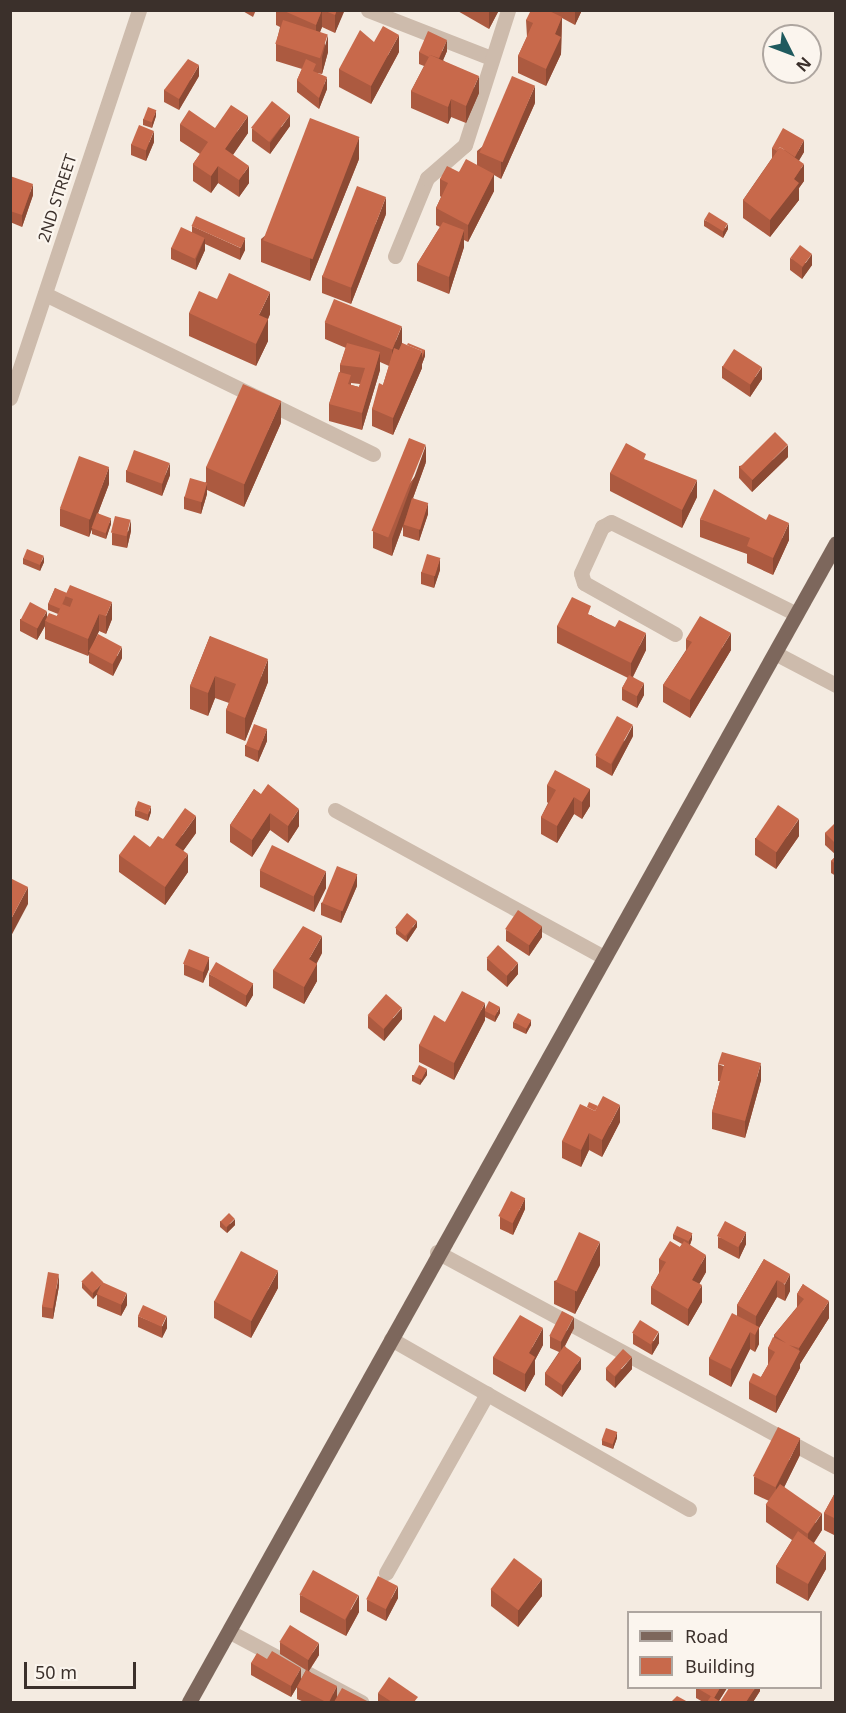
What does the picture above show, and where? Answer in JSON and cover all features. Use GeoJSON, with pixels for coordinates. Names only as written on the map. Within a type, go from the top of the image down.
{"type":"FeatureCollection","features":[{"type":"Feature","properties":{"kind":"main road"},"geometry":{"type":"LineString","coordinates":[[189,1702],[230,1632],[437,1252],[836,543]]}},
{"type":"Feature","properties":{"kind":"street","name":"2ND STREET"},"geometry":{"type":"LineString","coordinates":[[10,398],[139,10]]}},
{"type":"Feature","properties":{"kind":"street"},"geometry":{"type":"LineString","coordinates":[[368,10],[491,58]]}},
{"type":"Feature","properties":{"kind":"street"},"geometry":{"type":"LineString","coordinates":[[396,256],[427,178],[465,146],[508,10]]}},
{"type":"Feature","properties":{"kind":"street"},"geometry":{"type":"LineString","coordinates":[[45,294],[373,454]]}},
{"type":"Feature","properties":{"kind":"street"},"geometry":{"type":"LineString","coordinates":[[675,634],[584,583],[581,573],[602,528],[610,522],[796,614]]}},
{"type":"Feature","properties":{"kind":"street"},"geometry":{"type":"LineString","coordinates":[[775,653],[836,685]]}},
{"type":"Feature","properties":{"kind":"street"},"geometry":{"type":"LineString","coordinates":[[335,810],[603,957]]}},
{"type":"Feature","properties":{"kind":"street"},"geometry":{"type":"LineString","coordinates":[[437,1252],[836,1467]]}},
{"type":"Feature","properties":{"kind":"street"},"geometry":{"type":"LineString","coordinates":[[391,1339],[689,1509]]}},
{"type":"Feature","properties":{"kind":"street"},"geometry":{"type":"LineString","coordinates":[[386,1573],[487,1394]]}},
{"type":"Feature","properties":{"kind":"street"},"geometry":{"type":"LineString","coordinates":[[230,1632],[360,1702]]}},
{"type":"Feature","properties":{"kind":"building"},"geometry":{"type":"Polygon","coordinates":[[[282,10],[322,10],[316,25],[282,10]]]}},
{"type":"Feature","properties":{"kind":"building"},"geometry":{"type":"Polygon","coordinates":[[[323,10],[337,10],[335,15],[323,10]]]}},
{"type":"Feature","properties":{"kind":"building"},"geometry":{"type":"Polygon","coordinates":[[[531,10],[547,10],[562,17],[555,34],[561,37],[546,69],[518,56],[533,23],[526,20],[531,10]]]}},
{"type":"Feature","properties":{"kind":"building"},"geometry":{"type":"Polygon","coordinates":[[[283,20],[328,35],[320,58],[275,44],[283,20]]]}},
{"type":"Feature","properties":{"kind":"building"},"geometry":{"type":"Polygon","coordinates":[[[383,26],[399,35],[371,86],[339,69],[360,30],[374,42],[383,26]]]}},
{"type":"Feature","properties":{"kind":"building"},"geometry":{"type":"Polygon","coordinates":[[[428,31],[447,40],[439,58],[430,55],[429,57],[419,52],[428,31]]]}},
{"type":"Feature","properties":{"kind":"building"},"geometry":{"type":"Polygon","coordinates":[[[430,55],[479,76],[466,106],[451,99],[448,107],[411,91],[430,55]]]}},
{"type":"Feature","properties":{"kind":"building"},"geometry":{"type":"Polygon","coordinates":[[[188,59],[199,65],[179,99],[164,90],[188,59]]]}},
{"type":"Feature","properties":{"kind":"building"},"geometry":{"type":"Polygon","coordinates":[[[306,59],[316,64],[313,71],[327,77],[319,98],[297,80],[306,59]]]}},
{"type":"Feature","properties":{"kind":"building"},"geometry":{"type":"Polygon","coordinates":[[[512,76],[535,86],[503,162],[480,152],[512,76]]]}},
{"type":"Feature","properties":{"kind":"building"},"geometry":{"type":"Polygon","coordinates":[[[272,101],[290,115],[269,142],[251,128],[272,101]]]}},
{"type":"Feature","properties":{"kind":"building"},"geometry":{"type":"Polygon","coordinates":[[[231,105],[248,116],[225,149],[249,166],[239,180],[218,166],[211,176],[193,164],[208,142],[180,124],[189,110],[215,128],[231,105]]]}},
{"type":"Feature","properties":{"kind":"building"},"geometry":{"type":"Polygon","coordinates":[[[148,107],[156,110],[152,122],[143,119],[148,107]]]}},
{"type":"Feature","properties":{"kind":"building"},"geometry":{"type":"Polygon","coordinates":[[[310,118],[359,137],[313,259],[263,240],[310,118]]]}},
{"type":"Feature","properties":{"kind":"building"},"geometry":{"type":"Polygon","coordinates":[[[139,125],[154,131],[146,150],[131,144],[139,125]]]}},
{"type":"Feature","properties":{"kind":"building"},"geometry":{"type":"Polygon","coordinates":[[[783,128],[804,140],[795,157],[780,147],[777,151],[772,148],[783,128]]]}},
{"type":"Feature","properties":{"kind":"building"},"geometry":{"type":"Polygon","coordinates":[[[780,147],[804,164],[794,179],[799,183],[770,220],[743,200],[780,147]]]}},
{"type":"Feature","properties":{"kind":"building"},"geometry":{"type":"Polygon","coordinates":[[[466,159],[494,174],[468,225],[436,208],[448,183],[440,179],[447,166],[459,172],[466,159]]]}},
{"type":"Feature","properties":{"kind":"building"},"geometry":{"type":"Polygon","coordinates":[[[10,176],[33,184],[22,215],[10,211],[10,176]]]}},
{"type":"Feature","properties":{"kind":"building"},"geometry":{"type":"Polygon","coordinates":[[[357,186],[386,197],[351,288],[322,277],[357,186]]]}},
{"type":"Feature","properties":{"kind":"building"},"geometry":{"type":"Polygon","coordinates":[[[709,212],[728,224],[723,231],[704,220],[709,212]]]}},
{"type":"Feature","properties":{"kind":"building"},"geometry":{"type":"Polygon","coordinates":[[[196,216],[245,238],[241,248],[192,226],[196,216]]]}},
{"type":"Feature","properties":{"kind":"building"},"geometry":{"type":"Polygon","coordinates":[[[443,222],[464,230],[449,277],[417,264],[443,222]]]}},
{"type":"Feature","properties":{"kind":"building"},"geometry":{"type":"Polygon","coordinates":[[[181,227],[205,238],[195,259],[171,248],[181,227]]]}},
{"type":"Feature","properties":{"kind":"building"},"geometry":{"type":"Polygon","coordinates":[[[800,245],[812,254],[802,267],[790,258],[800,245]]]}},
{"type":"Feature","properties":{"kind":"building"},"geometry":{"type":"Polygon","coordinates":[[[229,273],[270,292],[259,315],[268,319],[256,344],[189,313],[199,291],[217,299],[229,273]]]}},
{"type":"Feature","properties":{"kind":"building"},"geometry":{"type":"Polygon","coordinates":[[[334,299],[402,326],[392,350],[325,322],[334,299]]]}},
{"type":"Feature","properties":{"kind":"building"},"geometry":{"type":"Polygon","coordinates":[[[347,343],[380,352],[362,413],[329,404],[339,372],[351,375],[348,384],[359,387],[365,368],[340,365],[347,343]]]}},
{"type":"Feature","properties":{"kind":"building"},"geometry":{"type":"Polygon","coordinates":[[[402,343],[422,351],[393,418],[372,409],[379,383],[383,385],[394,348],[399,350],[402,343]]]}},
{"type":"Feature","properties":{"kind":"building"},"geometry":{"type":"Polygon","coordinates":[[[408,343],[425,350],[422,358],[422,351],[407,345],[408,343]]]}},
{"type":"Feature","properties":{"kind":"building"},"geometry":{"type":"Polygon","coordinates":[[[734,349],[762,367],[750,385],[723,367],[734,349]]]}},
{"type":"Feature","properties":{"kind":"building"},"geometry":{"type":"Polygon","coordinates":[[[243,384],[281,401],[244,484],[206,467],[243,384]]]}},
{"type":"Feature","properties":{"kind":"building"},"geometry":{"type":"Polygon","coordinates":[[[775,432],[788,445],[752,480],[740,467],[775,432]]]}},
{"type":"Feature","properties":{"kind":"building"},"geometry":{"type":"Polygon","coordinates":[[[409,438],[426,445],[388,537],[372,531],[409,438]]]}},
{"type":"Feature","properties":{"kind":"building"},"geometry":{"type":"Polygon","coordinates":[[[626,443],[646,454],[644,459],[697,480],[682,510],[610,473],[626,443]]]}},
{"type":"Feature","properties":{"kind":"building"},"geometry":{"type":"Polygon","coordinates":[[[134,450],[170,463],[162,484],[126,471],[134,450]]]}},
{"type":"Feature","properties":{"kind":"building"},"geometry":{"type":"Polygon","coordinates":[[[79,456],[109,467],[90,520],[60,509],[79,456]]]}},
{"type":"Feature","properties":{"kind":"building"},"geometry":{"type":"Polygon","coordinates":[[[190,478],[207,483],[202,502],[184,497],[190,478]]]}},
{"type":"Feature","properties":{"kind":"building"},"geometry":{"type":"Polygon","coordinates":[[[714,489],[766,520],[769,514],[789,523],[773,558],[747,546],[750,538],[700,519],[714,489]]]}},
{"type":"Feature","properties":{"kind":"building"},"geometry":{"type":"Polygon","coordinates":[[[412,498],[428,503],[420,530],[404,525],[412,498]]]}},
{"type":"Feature","properties":{"kind":"building"},"geometry":{"type":"Polygon","coordinates":[[[97,513],[111,518],[106,533],[92,528],[97,513]]]}},
{"type":"Feature","properties":{"kind":"building"},"geometry":{"type":"Polygon","coordinates":[[[115,516],[131,520],[126,536],[111,532],[115,516]]]}},
{"type":"Feature","properties":{"kind":"building"},"geometry":{"type":"Polygon","coordinates":[[[27,549],[44,556],[40,565],[23,558],[27,549]]]}},
{"type":"Feature","properties":{"kind":"building"},"geometry":{"type":"Polygon","coordinates":[[[427,554],[440,558],[435,576],[421,572],[427,554]]]}},
{"type":"Feature","properties":{"kind":"building"},"geometry":{"type":"Polygon","coordinates":[[[70,585],[112,602],[106,616],[99,614],[88,639],[45,621],[49,613],[57,616],[62,604],[70,607],[73,599],[65,596],[70,585]]]}},
{"type":"Feature","properties":{"kind":"building"},"geometry":{"type":"Polygon","coordinates":[[[55,588],[67,593],[60,609],[48,604],[55,588]]]}},
{"type":"Feature","properties":{"kind":"building"},"geometry":{"type":"Polygon","coordinates":[[[572,597],[591,606],[588,614],[615,627],[619,620],[646,633],[631,663],[557,626],[572,597]]]}},
{"type":"Feature","properties":{"kind":"building"},"geometry":{"type":"Polygon","coordinates":[[[30,602],[47,611],[37,629],[21,620],[30,602]]]}},
{"type":"Feature","properties":{"kind":"building"},"geometry":{"type":"Polygon","coordinates":[[[700,616],[731,633],[690,700],[663,685],[692,642],[686,639],[700,616]]]}},
{"type":"Feature","properties":{"kind":"building"},"geometry":{"type":"Polygon","coordinates":[[[98,634],[122,647],[112,664],[89,652],[98,634]]]}},
{"type":"Feature","properties":{"kind":"building"},"geometry":{"type":"Polygon","coordinates":[[[210,636],[268,659],[245,718],[226,710],[236,684],[215,676],[208,693],[190,686],[210,636]]]}},
{"type":"Feature","properties":{"kind":"building"},"geometry":{"type":"Polygon","coordinates":[[[629,675],[644,683],[637,696],[622,688],[629,675]]]}},
{"type":"Feature","properties":{"kind":"building"},"geometry":{"type":"Polygon","coordinates":[[[617,716],[633,725],[611,764],[595,755],[617,716]]]}},
{"type":"Feature","properties":{"kind":"building"},"geometry":{"type":"Polygon","coordinates":[[[254,724],[267,729],[259,750],[246,745],[254,724]]]}},
{"type":"Feature","properties":{"kind":"building"},"geometry":{"type":"Polygon","coordinates":[[[555,770],[590,789],[582,802],[574,797],[557,826],[541,817],[556,790],[547,785],[555,770]]]}},
{"type":"Feature","properties":{"kind":"building"},"geometry":{"type":"Polygon","coordinates":[[[268,784],[299,809],[288,826],[270,813],[252,840],[230,825],[254,789],[261,794],[268,784]]]}},
{"type":"Feature","properties":{"kind":"building"},"geometry":{"type":"Polygon","coordinates":[[[138,801],[151,806],[148,814],[135,809],[138,801]]]}},
{"type":"Feature","properties":{"kind":"building"},"geometry":{"type":"Polygon","coordinates":[[[778,805],[799,819],[776,852],[756,838],[778,805]]]}},
{"type":"Feature","properties":{"kind":"building"},"geometry":{"type":"Polygon","coordinates":[[[185,808],[196,816],[175,845],[188,854],[165,887],[119,855],[134,835],[150,847],[158,836],[163,839],[185,808]]]}},
{"type":"Feature","properties":{"kind":"building"},"geometry":{"type":"Polygon","coordinates":[[[834,824],[836,825],[836,844],[825,833],[834,824]]]}},
{"type":"Feature","properties":{"kind":"building"},"geometry":{"type":"Polygon","coordinates":[[[272,845],[326,871],[314,896],[260,870],[272,845]]]}},
{"type":"Feature","properties":{"kind":"building"},"geometry":{"type":"Polygon","coordinates":[[[337,866],[357,874],[342,911],[322,903],[337,866]]]}},
{"type":"Feature","properties":{"kind":"building"},"geometry":{"type":"Polygon","coordinates":[[[10,878],[28,887],[10,921],[10,878]]]}},
{"type":"Feature","properties":{"kind":"building"},"geometry":{"type":"Polygon","coordinates":[[[518,910],[542,926],[529,945],[505,929],[518,910]]]}},
{"type":"Feature","properties":{"kind":"building"},"geometry":{"type":"Polygon","coordinates":[[[407,913],[417,921],[405,936],[395,928],[407,913]]]}},
{"type":"Feature","properties":{"kind":"building"},"geometry":{"type":"Polygon","coordinates":[[[303,926],[322,936],[309,959],[317,964],[304,987],[273,970],[303,926]]]}},
{"type":"Feature","properties":{"kind":"building"},"geometry":{"type":"Polygon","coordinates":[[[498,945],[518,963],[507,976],[487,958],[498,945]]]}},
{"type":"Feature","properties":{"kind":"building"},"geometry":{"type":"Polygon","coordinates":[[[189,949],[209,957],[203,972],[183,964],[189,949]]]}},
{"type":"Feature","properties":{"kind":"building"},"geometry":{"type":"Polygon","coordinates":[[[216,962],[253,984],[246,996],[209,974],[216,962]]]}},
{"type":"Feature","properties":{"kind":"building"},"geometry":{"type":"Polygon","coordinates":[[[462,991],[485,1003],[454,1063],[419,1045],[434,1015],[445,1022],[462,991]]]}},
{"type":"Feature","properties":{"kind":"building"},"geometry":{"type":"Polygon","coordinates":[[[386,994],[402,1008],[383,1029],[368,1015],[386,994]]]}},
{"type":"Feature","properties":{"kind":"building"},"geometry":{"type":"Polygon","coordinates":[[[489,1001],[500,1007],[495,1016],[485,1011],[489,1001]]]}},
{"type":"Feature","properties":{"kind":"building"},"geometry":{"type":"Polygon","coordinates":[[[518,1013],[531,1020],[527,1029],[513,1022],[518,1013]]]}},
{"type":"Feature","properties":{"kind":"building"},"geometry":{"type":"Polygon","coordinates":[[[722,1052],[761,1063],[745,1121],[712,1112],[724,1065],[718,1064],[722,1052]]]}},
{"type":"Feature","properties":{"kind":"building"},"geometry":{"type":"Polygon","coordinates":[[[419,1065],[427,1069],[422,1080],[414,1076],[419,1065]]]}},
{"type":"Feature","properties":{"kind":"building"},"geometry":{"type":"Polygon","coordinates":[[[603,1096],[620,1105],[602,1140],[589,1133],[581,1150],[562,1141],[580,1104],[595,1111],[603,1096]]]}},
{"type":"Feature","properties":{"kind":"building"},"geometry":{"type":"Polygon","coordinates":[[[589,1102],[598,1106],[595,1111],[587,1107],[589,1102]]]}},
{"type":"Feature","properties":{"kind":"building"},"geometry":{"type":"Polygon","coordinates":[[[511,1191],[525,1198],[513,1223],[498,1216],[511,1191]]]}},
{"type":"Feature","properties":{"kind":"building"},"geometry":{"type":"Polygon","coordinates":[[[229,1213],[235,1219],[226,1227],[221,1221],[229,1213]]]}},
{"type":"Feature","properties":{"kind":"building"},"geometry":{"type":"Polygon","coordinates":[[[725,1221],[746,1232],[738,1247],[717,1236],[725,1221]]]}},
{"type":"Feature","properties":{"kind":"building"},"geometry":{"type":"Polygon","coordinates":[[[677,1226],[692,1233],[689,1241],[673,1234],[677,1226]]]}},
{"type":"Feature","properties":{"kind":"building"},"geometry":{"type":"Polygon","coordinates":[[[579,1232],[600,1242],[577,1292],[556,1282],[579,1232]]]}},
{"type":"Feature","properties":{"kind":"building"},"geometry":{"type":"Polygon","coordinates":[[[670,1241],[680,1247],[684,1241],[706,1255],[692,1280],[702,1285],[688,1309],[651,1287],[666,1262],[659,1259],[670,1241]]]}},
{"type":"Feature","properties":{"kind":"building"},"geometry":{"type":"Polygon","coordinates":[[[241,1251],[278,1271],[251,1321],[214,1301],[241,1251]]]}},
{"type":"Feature","properties":{"kind":"building"},"geometry":{"type":"Polygon","coordinates":[[[764,1259],[790,1274],[785,1284],[777,1280],[756,1316],[737,1305],[764,1259]]]}},
{"type":"Feature","properties":{"kind":"building"},"geometry":{"type":"Polygon","coordinates":[[[92,1271],[103,1282],[93,1293],[81,1282],[92,1271]]]}},
{"type":"Feature","properties":{"kind":"building"},"geometry":{"type":"Polygon","coordinates":[[[48,1272],[59,1274],[53,1308],[42,1306],[48,1272]]]}},
{"type":"Feature","properties":{"kind":"building"},"geometry":{"type":"Polygon","coordinates":[[[102,1282],[127,1293],[121,1305],[97,1294],[102,1282]]]}},
{"type":"Feature","properties":{"kind":"building"},"geometry":{"type":"Polygon","coordinates":[[[803,1284],[829,1301],[799,1348],[789,1345],[800,1351],[776,1396],[749,1382],[753,1373],[761,1377],[775,1352],[768,1348],[773,1337],[786,1343],[774,1335],[804,1299],[797,1294],[803,1284]]]}},
{"type":"Feature","properties":{"kind":"building"},"geometry":{"type":"Polygon","coordinates":[[[143,1305],[167,1316],[161,1327],[138,1316],[143,1305]]]}},
{"type":"Feature","properties":{"kind":"building"},"geometry":{"type":"Polygon","coordinates":[[[562,1311],[574,1317],[561,1342],[549,1336],[562,1311]]]}},
{"type":"Feature","properties":{"kind":"building"},"geometry":{"type":"Polygon","coordinates":[[[732,1313],[759,1327],[755,1335],[750,1332],[731,1369],[709,1358],[732,1313]]]}},
{"type":"Feature","properties":{"kind":"building"},"geometry":{"type":"Polygon","coordinates":[[[520,1315],[543,1328],[529,1353],[535,1357],[525,1374],[493,1357],[520,1315]]]}},
{"type":"Feature","properties":{"kind":"building"},"geometry":{"type":"Polygon","coordinates":[[[640,1320],[659,1332],[651,1344],[632,1333],[640,1320]]]}},
{"type":"Feature","properties":{"kind":"building"},"geometry":{"type":"Polygon","coordinates":[[[564,1346],[581,1358],[562,1385],[545,1373],[564,1346]]]}},
{"type":"Feature","properties":{"kind":"building"},"geometry":{"type":"Polygon","coordinates":[[[623,1349],[632,1357],[615,1376],[606,1368],[623,1349]]]}},
{"type":"Feature","properties":{"kind":"building"},"geometry":{"type":"Polygon","coordinates":[[[778,1427],[800,1438],[775,1487],[753,1476],[778,1427]]]}},
{"type":"Feature","properties":{"kind":"building"},"geometry":{"type":"Polygon","coordinates":[[[606,1428],[617,1432],[613,1444],[602,1440],[606,1428]]]}},
{"type":"Feature","properties":{"kind":"building"},"geometry":{"type":"Polygon","coordinates":[[[780,1484],[822,1513],[807,1534],[766,1504],[780,1484]]]}},
{"type":"Feature","properties":{"kind":"building"},"geometry":{"type":"Polygon","coordinates":[[[836,1491],[836,1519],[824,1513],[836,1491]]]}},
{"type":"Feature","properties":{"kind":"building"},"geometry":{"type":"Polygon","coordinates":[[[798,1531],[826,1552],[808,1584],[776,1566],[798,1531]]]}},
{"type":"Feature","properties":{"kind":"building"},"geometry":{"type":"Polygon","coordinates":[[[514,1558],[542,1579],[518,1610],[491,1589],[514,1558]]]}},
{"type":"Feature","properties":{"kind":"building"},"geometry":{"type":"Polygon","coordinates":[[[313,1570],[358,1595],[345,1620],[299,1594],[313,1570]]]}},
{"type":"Feature","properties":{"kind":"building"},"geometry":{"type":"Polygon","coordinates":[[[378,1576],[398,1586],[386,1609],[366,1599],[378,1576]]]}},
{"type":"Feature","properties":{"kind":"building"},"geometry":{"type":"Polygon","coordinates":[[[290,1625],[319,1643],[308,1660],[279,1642],[290,1625]]]}},
{"type":"Feature","properties":{"kind":"building"},"geometry":{"type":"Polygon","coordinates":[[[272,1651],[301,1668],[291,1686],[251,1663],[257,1653],[267,1659],[272,1651]]]}},
{"type":"Feature","properties":{"kind":"building"},"geometry":{"type":"Polygon","coordinates":[[[306,1670],[337,1686],[329,1702],[297,1687],[306,1670]]]}},
{"type":"Feature","properties":{"kind":"building"},"geometry":{"type":"Polygon","coordinates":[[[389,1677],[418,1697],[414,1702],[392,1702],[378,1693],[389,1677]]]}},
{"type":"Feature","properties":{"kind":"building"},"geometry":{"type":"Polygon","coordinates":[[[342,1688],[369,1702],[334,1702],[342,1688]]]}},
{"type":"Feature","properties":{"kind":"building"},"geometry":{"type":"Polygon","coordinates":[[[699,1689],[719,1689],[714,1698],[699,1689]]]}},
{"type":"Feature","properties":{"kind":"building"},"geometry":{"type":"Polygon","coordinates":[[[728,1689],[754,1689],[746,1702],[720,1702],[728,1689]]]}},
{"type":"Feature","properties":{"kind":"building"},"geometry":{"type":"Polygon","coordinates":[[[677,1696],[688,1702],[671,1702],[677,1696]]]}},
{"type":"Feature","properties":{"kind":"building"},"geometry":{"type":"Polygon","coordinates":[[[711,1696],[721,1702],[707,1702],[711,1696]]]}}]}
